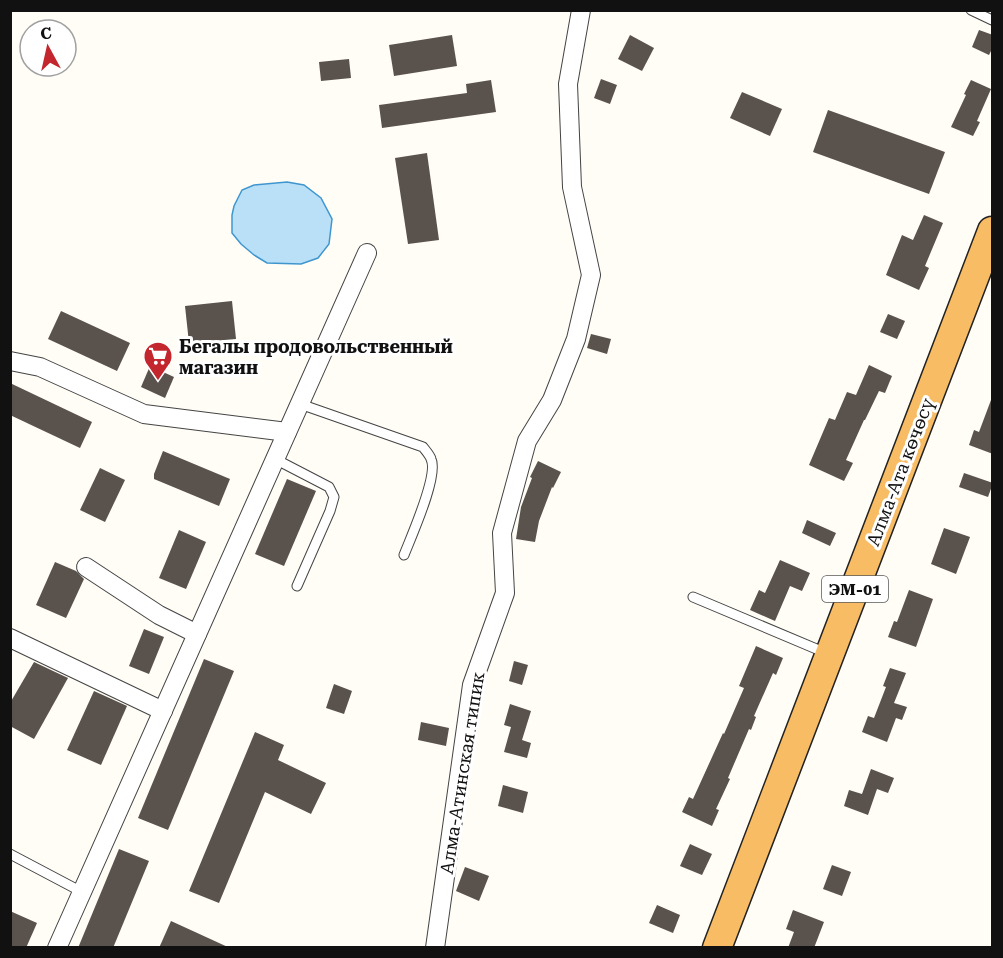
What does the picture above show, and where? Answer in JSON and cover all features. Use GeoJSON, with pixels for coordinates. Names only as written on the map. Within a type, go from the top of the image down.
{"type":"FeatureCollection","features":[{"type":"Feature","properties":{"kind":"highway","name":"Алма-Ата көчөсү"},"geometry":{"type":"LineString","coordinates":[[717,948],[993,231]]}},
{"type":"Feature","properties":{"kind":"street","name":"Алма-Атинская типик"},"geometry":{"type":"LineString","coordinates":[[435,948],[472,685],[505,592],[502,533],[527,441],[552,400],[576,339],[591,274],[572,188],[568,84],[581,10]]}},
{"type":"Feature","properties":{"kind":"street"},"geometry":{"type":"LineString","coordinates":[[57,948],[367,253]]}},
{"type":"Feature","properties":{"kind":"street"},"geometry":{"type":"LineString","coordinates":[[10,361],[40,367],[144,414],[287,432]]}},
{"type":"Feature","properties":{"kind":"street"},"geometry":{"type":"LineString","coordinates":[[86,567],[159,615],[197,634]]}},
{"type":"Feature","properties":{"kind":"street"},"geometry":{"type":"LineString","coordinates":[[10,638],[163,711]]}},
{"type":"Feature","properties":{"kind":"lane"},"geometry":{"type":"LineString","coordinates":[[971,10],[993,20]]}},
{"type":"Feature","properties":{"kind":"lane"},"geometry":{"type":"LineString","coordinates":[[300,404],[423,447],[432,459],[433,472],[428,490],[404,555]]}},
{"type":"Feature","properties":{"kind":"lane"},"geometry":{"type":"LineString","coordinates":[[275,459],[329,487],[334,497],[297,586]]}},
{"type":"Feature","properties":{"kind":"lane"},"geometry":{"type":"LineString","coordinates":[[693,597],[829,655]]}},
{"type":"Feature","properties":{"kind":"lane"},"geometry":{"type":"LineString","coordinates":[[10,854],[82,892]]}},
{"type":"Feature","properties":{"kind":"water"},"geometry":{"type":"Polygon","coordinates":[[[287,182],[304,185],[321,198],[332,219],[329,244],[318,258],[301,264],[267,263],[241,244],[232,233],[234,206],[242,190],[254,185],[287,182]]]}},
{"type":"Feature","properties":{"kind":"building"},"geometry":{"type":"Polygon","coordinates":[[[979,30],[993,35],[993,47],[989,55],[972,47],[979,30]]]}},
{"type":"Feature","properties":{"kind":"building"},"geometry":{"type":"Polygon","coordinates":[[[452,35],[457,66],[394,76],[389,45],[452,35]]]}},
{"type":"Feature","properties":{"kind":"building"},"geometry":{"type":"Polygon","coordinates":[[[630,35],[654,48],[642,71],[618,59],[630,35]]]}},
{"type":"Feature","properties":{"kind":"building"},"geometry":{"type":"Polygon","coordinates":[[[349,59],[351,78],[321,81],[319,62],[349,59]]]}},
{"type":"Feature","properties":{"kind":"building"},"geometry":{"type":"Polygon","coordinates":[[[601,79],[617,85],[610,104],[594,98],[601,79]]]}},
{"type":"Feature","properties":{"kind":"building"},"geometry":{"type":"Polygon","coordinates":[[[491,80],[496,112],[382,128],[379,105],[467,93],[466,84],[491,80]]]}},
{"type":"Feature","properties":{"kind":"building"},"geometry":{"type":"Polygon","coordinates":[[[971,80],[991,89],[973,136],[951,127],[971,80]]]}},
{"type":"Feature","properties":{"kind":"building"},"geometry":{"type":"Polygon","coordinates":[[[742,92],[782,109],[770,136],[730,118],[742,92]]]}},
{"type":"Feature","properties":{"kind":"building"},"geometry":{"type":"Polygon","coordinates":[[[828,110],[945,152],[929,194],[813,152],[828,110]]]}},
{"type":"Feature","properties":{"kind":"building"},"geometry":{"type":"Polygon","coordinates":[[[427,153],[439,240],[408,244],[395,158],[427,153]]]}},
{"type":"Feature","properties":{"kind":"building"},"geometry":{"type":"Polygon","coordinates":[[[924,215],[943,223],[925,266],[929,268],[919,290],[886,275],[902,235],[913,240],[924,215]]]}},
{"type":"Feature","properties":{"kind":"building"},"geometry":{"type":"Polygon","coordinates":[[[232,301],[236,339],[189,343],[185,306],[232,301]]]}},
{"type":"Feature","properties":{"kind":"building"},"geometry":{"type":"Polygon","coordinates":[[[61,311],[130,343],[117,371],[48,339],[61,311]]]}},
{"type":"Feature","properties":{"kind":"building"},"geometry":{"type":"Polygon","coordinates":[[[888,314],[905,321],[897,339],[880,332],[888,314]]]}},
{"type":"Feature","properties":{"kind":"building"},"geometry":{"type":"Polygon","coordinates":[[[591,334],[611,339],[607,354],[587,348],[591,334]]]}},
{"type":"Feature","properties":{"kind":"building"},"geometry":{"type":"Polygon","coordinates":[[[869,365],[892,376],[885,393],[879,391],[864,420],[846,460],[853,463],[844,481],[809,465],[829,418],[835,420],[847,392],[856,395],[869,365]]]}},
{"type":"Feature","properties":{"kind":"building","name":"Бегалы продовольственный магазин"},"geometry":{"type":"Polygon","coordinates":[[[150,366],[174,377],[165,398],[141,387],[150,366]]]}},
{"type":"Feature","properties":{"kind":"building"},"geometry":{"type":"Polygon","coordinates":[[[10,383],[92,422],[80,448],[10,415],[10,383]]]}},
{"type":"Feature","properties":{"kind":"building"},"geometry":{"type":"Polygon","coordinates":[[[991,400],[993,400],[993,454],[969,445],[974,430],[979,432],[991,400]]]}},
{"type":"Feature","properties":{"kind":"building"},"geometry":{"type":"Polygon","coordinates":[[[163,451],[230,479],[219,506],[154,479],[163,451]]]}},
{"type":"Feature","properties":{"kind":"building"},"geometry":{"type":"Polygon","coordinates":[[[538,461],[561,472],[552,487],[539,521],[535,542],[516,539],[521,507],[532,478],[530,477],[538,461]]]}},
{"type":"Feature","properties":{"kind":"building"},"geometry":{"type":"Polygon","coordinates":[[[100,468],[125,480],[105,522],[80,510],[100,468]]]}},
{"type":"Feature","properties":{"kind":"building"},"geometry":{"type":"Polygon","coordinates":[[[964,473],[993,483],[988,497],[959,487],[964,473]]]}},
{"type":"Feature","properties":{"kind":"building"},"geometry":{"type":"Polygon","coordinates":[[[287,479],[316,491],[284,566],[255,554],[287,479]]]}},
{"type":"Feature","properties":{"kind":"building"},"geometry":{"type":"Polygon","coordinates":[[[807,520],[836,533],[830,546],[802,533],[807,520]]]}},
{"type":"Feature","properties":{"kind":"building"},"geometry":{"type":"Polygon","coordinates":[[[944,528],[970,537],[956,574],[931,564],[944,528]]]}},
{"type":"Feature","properties":{"kind":"building"},"geometry":{"type":"Polygon","coordinates":[[[179,530],[206,542],[186,589],[159,578],[179,530]]]}},
{"type":"Feature","properties":{"kind":"building"},"geometry":{"type":"Polygon","coordinates":[[[780,560],[810,573],[802,591],[790,586],[775,621],[750,610],[759,590],[765,593],[780,560]]]}},
{"type":"Feature","properties":{"kind":"building"},"geometry":{"type":"Polygon","coordinates":[[[55,562],[76,571],[84,579],[66,618],[36,605],[55,562]]]}},
{"type":"Feature","properties":{"kind":"building"},"geometry":{"type":"Polygon","coordinates":[[[909,590],[933,599],[916,647],[888,637],[894,621],[897,622],[909,590]]]}},
{"type":"Feature","properties":{"kind":"building"},"geometry":{"type":"Polygon","coordinates":[[[144,629],[164,637],[149,674],[129,666],[144,629]]]}},
{"type":"Feature","properties":{"kind":"building"},"geometry":{"type":"Polygon","coordinates":[[[756,646],[783,658],[776,675],[773,673],[754,716],[756,717],[751,730],[749,729],[716,809],[719,810],[712,826],[682,812],[689,797],[693,799],[724,734],[744,688],[739,686],[756,646]]]}},
{"type":"Feature","properties":{"kind":"building"},"geometry":{"type":"Polygon","coordinates":[[[204,659],[234,671],[168,830],[138,818],[204,659]]]}},
{"type":"Feature","properties":{"kind":"building"},"geometry":{"type":"Polygon","coordinates":[[[514,661],[528,665],[522,685],[509,681],[514,661]]]}},
{"type":"Feature","properties":{"kind":"building"},"geometry":{"type":"Polygon","coordinates":[[[34,662],[68,678],[34,739],[10,726],[10,703],[34,662]]]}},
{"type":"Feature","properties":{"kind":"building"},"geometry":{"type":"Polygon","coordinates":[[[890,668],[906,673],[894,703],[907,707],[902,720],[896,718],[887,742],[862,732],[868,716],[874,718],[886,687],[883,686],[890,668]]]}},
{"type":"Feature","properties":{"kind":"building"},"geometry":{"type":"Polygon","coordinates":[[[334,684],[352,691],[344,714],[326,708],[334,684]]]}},
{"type":"Feature","properties":{"kind":"building"},"geometry":{"type":"Polygon","coordinates":[[[94,691],[127,706],[101,765],[67,750],[94,691]]]}},
{"type":"Feature","properties":{"kind":"building"},"geometry":{"type":"Polygon","coordinates":[[[510,704],[531,711],[522,740],[531,743],[527,758],[504,752],[511,727],[504,725],[510,704]]]}},
{"type":"Feature","properties":{"kind":"building"},"geometry":{"type":"Polygon","coordinates":[[[421,722],[449,728],[446,746],[418,740],[421,722]]]}},
{"type":"Feature","properties":{"kind":"building"},"geometry":{"type":"Polygon","coordinates":[[[255,732],[284,745],[278,760],[326,783],[311,814],[265,792],[219,903],[189,891],[255,732]]]}},
{"type":"Feature","properties":{"kind":"building"},"geometry":{"type":"Polygon","coordinates":[[[871,769],[894,778],[888,793],[877,789],[868,815],[844,806],[849,790],[862,794],[871,769]]]}},
{"type":"Feature","properties":{"kind":"building"},"geometry":{"type":"Polygon","coordinates":[[[503,785],[528,792],[523,813],[498,806],[503,785]]]}},
{"type":"Feature","properties":{"kind":"building"},"geometry":{"type":"Polygon","coordinates":[[[690,844],[712,854],[702,875],[680,866],[690,844]]]}},
{"type":"Feature","properties":{"kind":"building"},"geometry":{"type":"Polygon","coordinates":[[[119,849],[149,861],[113,948],[78,948],[119,849]]]}},
{"type":"Feature","properties":{"kind":"building"},"geometry":{"type":"Polygon","coordinates":[[[832,865],[851,872],[842,896],[823,889],[832,865]]]}},
{"type":"Feature","properties":{"kind":"building"},"geometry":{"type":"Polygon","coordinates":[[[465,867],[489,876],[479,901],[456,891],[465,867]]]}},
{"type":"Feature","properties":{"kind":"building"},"geometry":{"type":"Polygon","coordinates":[[[657,905],[680,915],[673,933],[649,923],[657,905]]]}},
{"type":"Feature","properties":{"kind":"building"},"geometry":{"type":"Polygon","coordinates":[[[793,910],[824,922],[814,948],[788,948],[794,932],[786,929],[793,910]]]}},
{"type":"Feature","properties":{"kind":"building"},"geometry":{"type":"Polygon","coordinates":[[[10,911],[37,923],[26,948],[10,948],[10,911]]]}},
{"type":"Feature","properties":{"kind":"building"},"geometry":{"type":"Polygon","coordinates":[[[171,921],[230,948],[159,948],[171,921]]]}},
{"type":"Feature","properties":{"kind":"place","name":"Бегалы продовольственный магазин"},"geometry":{"type":"Point","coordinates":[158,382]}}]}
